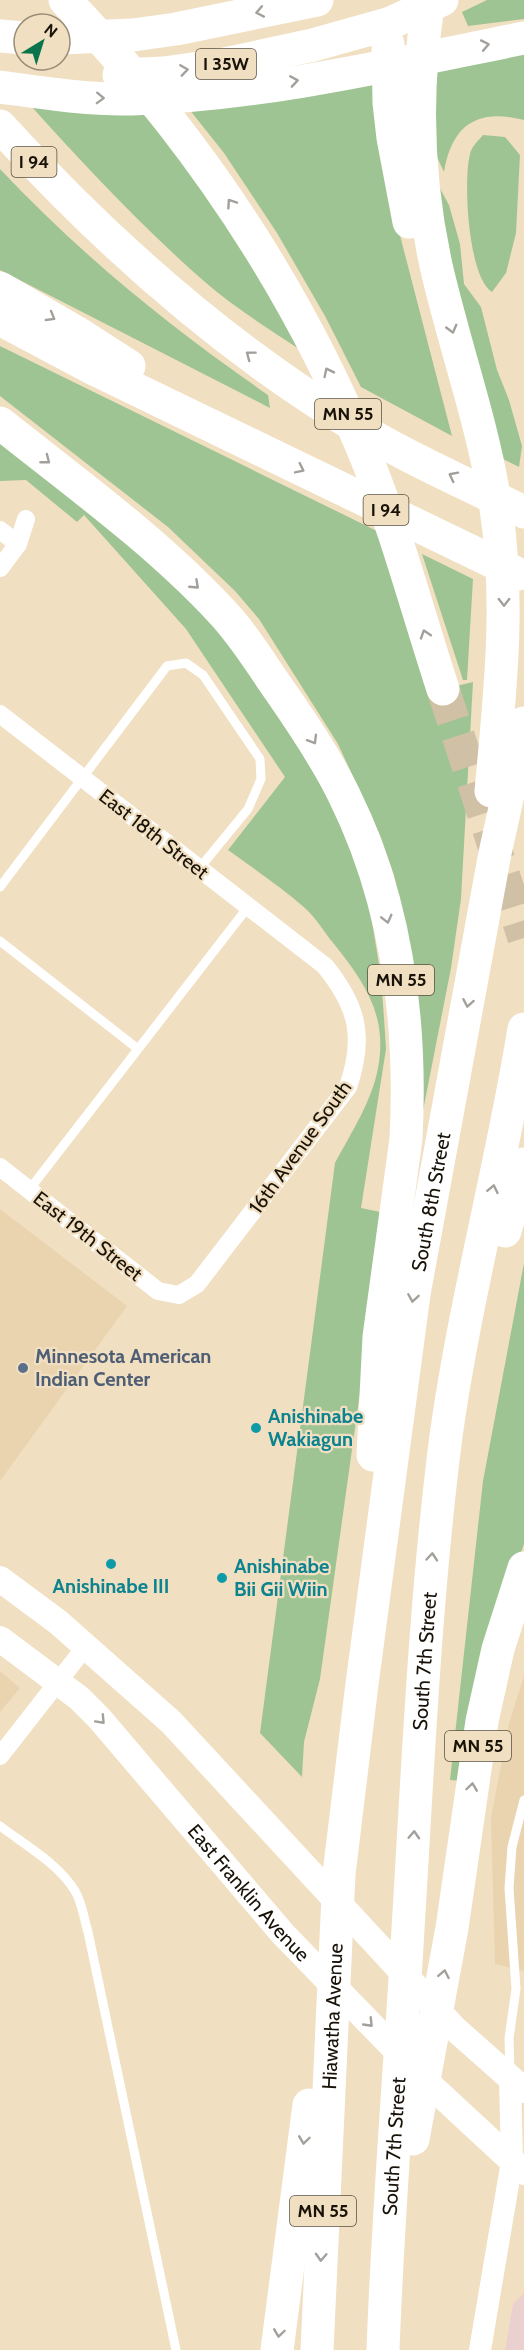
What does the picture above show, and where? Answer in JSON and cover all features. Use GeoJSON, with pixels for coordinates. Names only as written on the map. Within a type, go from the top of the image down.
{"type":"FeatureCollection","features":[{"type":"Feature","properties":{"kind":"highway","name":"MN 55"},"geometry":{"type":"LineString","coordinates":[[65,0],[141,83],[203,162],[267,259],[317,351],[353,425],[378,488],[443,689]]}},
{"type":"Feature","properties":{"kind":"highway","name":"I 35W"},"geometry":{"type":"LineString","coordinates":[[72,38],[133,35],[176,29],[317,0]]}},
{"type":"Feature","properties":{"kind":"highway"},"geometry":{"type":"LineString","coordinates":[[391,0],[388,37],[389,103],[438,272],[489,470],[501,537],[504,593],[500,692],[478,945]]}},
{"type":"Feature","properties":{"kind":"highway"},"geometry":{"type":"LineString","coordinates":[[410,170],[419,142],[420,82],[429,0]]}},
{"type":"Feature","properties":{"kind":"highway","name":"I 35W"},"geometry":{"type":"LineString","coordinates":[[0,76],[40,78],[164,73],[220,65],[347,36],[388,24],[442,0]]}},
{"type":"Feature","properties":{"kind":"highway"},"geometry":{"type":"LineString","coordinates":[[0,87],[96,98],[132,99],[206,94],[321,77],[524,38]]}},
{"type":"Feature","properties":{"kind":"highway","name":"I 94"},"geometry":{"type":"LineString","coordinates":[[0,126],[68,199],[136,264],[217,331],[272,372],[344,419],[524,512]]}},
{"type":"Feature","properties":{"kind":"highway"},"geometry":{"type":"LineString","coordinates":[[0,288],[81,335],[248,443]]}},
{"type":"Feature","properties":{"kind":"highway","name":"I 94"},"geometry":{"type":"LineString","coordinates":[[0,319],[92,368],[524,577]]}},
{"type":"Feature","properties":{"kind":"highway","name":"MN 55"},"geometry":{"type":"LineString","coordinates":[[0,423],[136,531],[223,613],[248,645],[330,768],[353,816],[379,887],[396,952],[403,991],[407,1039],[408,1106],[402,1172],[379,1337],[362,1684],[339,1874],[322,2067]]}},
{"type":"Feature","properties":{"kind":"highway","name":"South 8th Street"},"geometry":{"type":"LineString","coordinates":[[362,1684],[414,1294],[495,853],[524,723]]}},
{"type":"Feature","properties":{"kind":"highway","name":"South 7th Street"},"geometry":{"type":"LineString","coordinates":[[383,2350],[385,2300],[403,2149],[410,1893],[432,1552],[447,1432],[468,1311],[524,1029]]}},
{"type":"Feature","properties":{"kind":"highway"},"geometry":{"type":"LineString","coordinates":[[447,1432],[524,1164]]}},
{"type":"Feature","properties":{"kind":"highway","name":"MN 55"},"geometry":{"type":"LineString","coordinates":[[403,2149],[452,1928],[473,1774],[489,1688],[509,1612],[524,1568]]}},
{"type":"Feature","properties":{"kind":"highway"},"geometry":{"type":"LineString","coordinates":[[277,2350],[322,2067]]}},
{"type":"Feature","properties":{"kind":"highway","name":"Hiawatha Avenue"},"geometry":{"type":"LineString","coordinates":[[317,2350],[322,2067]]}},
{"type":"Feature","properties":{"kind":"main road"},"geometry":{"type":"LineString","coordinates":[[0,1579],[29,1599],[86,1646],[171,1722],[455,2029],[517,2084]]}},
{"type":"Feature","properties":{"kind":"main road","name":"East Franklin Avenue"},"geometry":{"type":"LineString","coordinates":[[0,1639],[78,1698],[99,1718],[283,1934],[428,2083],[518,2166]]}},
{"type":"Feature","properties":{"kind":"street"},"geometry":{"type":"LineString","coordinates":[[0,568],[18,544],[26,519]]}},
{"type":"Feature","properties":{"kind":"street"},"geometry":{"type":"LineString","coordinates":[[0,530],[18,544]]}},
{"type":"Feature","properties":{"kind":"street","name":"East 18th Street"},"geometry":{"type":"LineString","coordinates":[[0,714],[308,954]]}},
{"type":"Feature","properties":{"kind":"street","name":"16th Avenue South"},"geometry":{"type":"LineString","coordinates":[[179,1295],[197,1284],[348,1088],[356,1064],[358,1035],[352,1011],[342,988],[325,966],[308,954]]}},
{"type":"Feature","properties":{"kind":"street","name":"East 19th Street"},"geometry":{"type":"LineString","coordinates":[[0,1167],[158,1291],[179,1295]]}},
{"type":"Feature","properties":{"kind":"street"},"geometry":{"type":"LineString","coordinates":[[0,1756],[86,1646]]}},
{"type":"Feature","properties":{"kind":"street"},"geometry":{"type":"LineString","coordinates":[[480,2350],[518,2166],[517,2084]]}},
{"type":"Feature","properties":{"kind":"lane"},"geometry":{"type":"LineString","coordinates":[[0,887],[167,666],[186,663],[203,675],[260,759],[261,779],[248,809],[198,870]]}},
{"type":"Feature","properties":{"kind":"lane"},"geometry":{"type":"LineString","coordinates":[[29,1190],[248,907]]}},
{"type":"Feature","properties":{"kind":"lane"},"geometry":{"type":"LineString","coordinates":[[0,941],[138,1049]]}},
{"type":"Feature","properties":{"kind":"lane"},"geometry":{"type":"LineString","coordinates":[[517,2084],[509,2038],[516,1989],[509,1888],[512,1848],[524,1800]]}},
{"type":"Feature","properties":{"kind":"lane"},"geometry":{"type":"LineString","coordinates":[[0,1826],[67,1879],[77,1893],[88,1932],[176,2350]]}},
{"type":"Feature","properties":{"kind":"shaded area"},"geometry":{"type":"Polygon","coordinates":[[[0,1209],[127,1306],[0,1481],[0,1209]]]}},
{"type":"Feature","properties":{"kind":"shaded area"},"geometry":{"type":"Polygon","coordinates":[[[0,1671],[20,1688],[0,1712],[0,1671]]]}},
{"type":"Feature","properties":{"kind":"shaded area"},"geometry":{"type":"Polygon","coordinates":[[[524,1676],[524,1971],[495,1964],[491,1818],[509,1723],[524,1676]]]}},
{"type":"Feature","properties":{"kind":"shaded area"},"geometry":{"type":"Polygon","coordinates":[[[524,2293],[524,2350],[505,2350],[513,2304],[524,2293]]]}},
{"type":"Feature","properties":{"kind":"green space"},"geometry":{"type":"Polygon","coordinates":[[[487,0],[524,0],[524,19],[468,26],[462,12],[487,0]]]}},
{"type":"Feature","properties":{"kind":"green space"},"geometry":{"type":"Polygon","coordinates":[[[524,48],[524,120],[493,116],[469,124],[453,142],[444,172],[436,155],[435,65],[524,48]]]}},
{"type":"Feature","properties":{"kind":"green space"},"geometry":{"type":"Polygon","coordinates":[[[373,75],[396,220],[452,436],[361,387],[325,316],[277,233],[224,153],[185,104],[373,75]]]}},
{"type":"Feature","properties":{"kind":"green space"},"geometry":{"type":"Polygon","coordinates":[[[31,106],[140,110],[178,155],[242,246],[299,349],[227,300],[205,282],[115,197],[31,106]]]}},
{"type":"Feature","properties":{"kind":"green space"},"geometry":{"type":"Polygon","coordinates":[[[483,135],[505,137],[520,155],[516,233],[506,273],[492,292],[484,283],[477,268],[469,228],[468,167],[473,146],[483,135]]]}},
{"type":"Feature","properties":{"kind":"green space"},"geometry":{"type":"Polygon","coordinates":[[[0,169],[95,261],[128,289],[196,343],[268,395],[270,408],[0,270],[0,169]]]}},
{"type":"Feature","properties":{"kind":"green space"},"geometry":{"type":"Polygon","coordinates":[[[437,183],[449,205],[460,244],[464,284],[481,307],[497,370],[509,400],[522,446],[519,467],[503,459],[449,252],[437,183]]]}},
{"type":"Feature","properties":{"kind":"green space"},"geometry":{"type":"Polygon","coordinates":[[[0,346],[377,531],[427,693],[473,682],[461,899],[451,968],[421,1121],[405,922],[394,875],[380,835],[338,744],[259,619],[235,591],[168,527],[0,396],[0,346]]]}},
{"type":"Feature","properties":{"kind":"green space"},"geometry":{"type":"Polygon","coordinates":[[[0,442],[128,540],[215,623],[283,716],[344,827],[369,903],[381,977],[386,1049],[361,1208],[385,1213],[320,1679],[304,1742],[302,1777],[260,1733],[335,1163],[371,1093],[378,1068],[380,1032],[371,1000],[364,986],[309,912],[277,885],[228,850],[285,777],[186,629],[84,515],[77,522],[26,480],[0,481],[0,442]]]}},
{"type":"Feature","properties":{"kind":"green space"},"geometry":{"type":"Polygon","coordinates":[[[422,554],[473,579],[467,680],[463,680],[422,554]]]}},
{"type":"Feature","properties":{"kind":"green space"},"geometry":{"type":"Polygon","coordinates":[[[524,1263],[524,1544],[462,1781],[450,1780],[483,1481],[524,1263]]]}},
{"type":"Feature","properties":{"kind":"tunnel"},"geometry":{"type":"LineString","coordinates":[[443,689],[524,938]]}},
{"type":"Feature","properties":{"kind":"place","name":"Minnesota American Indian Center"},"geometry":{"type":"Point","coordinates":[23,1368]}},
{"type":"Feature","properties":{"kind":"place","name":"Anishinabe Wakiagun"},"geometry":{"type":"Point","coordinates":[256,1428]}},
{"type":"Feature","properties":{"kind":"place","name":"Anishinabe III"},"geometry":{"type":"Point","coordinates":[111,1564]}},
{"type":"Feature","properties":{"kind":"place","name":"Anishinabe Bii Gii Wiin"},"geometry":{"type":"Point","coordinates":[222,1578]}}]}
